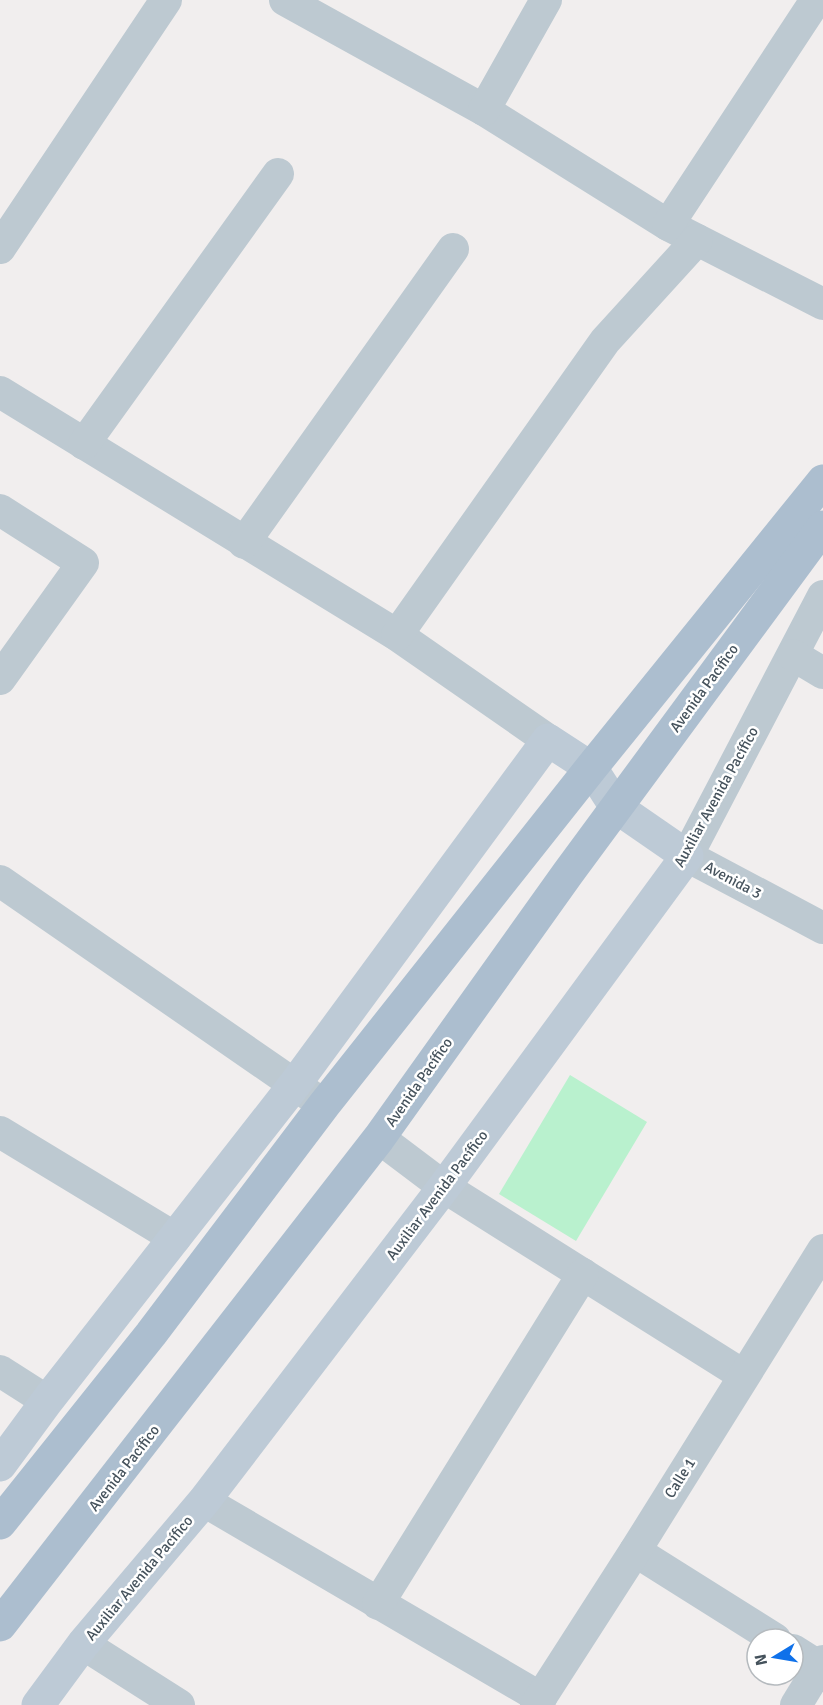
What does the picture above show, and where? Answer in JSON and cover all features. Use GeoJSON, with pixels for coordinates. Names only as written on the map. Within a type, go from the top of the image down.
{"type":"FeatureCollection","features":[{"type":"Feature","properties":{"kind":"main road"},"geometry":{"type":"LineString","coordinates":[[0,1523],[152,1334],[324,1106],[529,846],[823,481]]}},
{"type":"Feature","properties":{"kind":"main road","name":"Avenida Pacífico"},"geometry":{"type":"LineString","coordinates":[[0,1625],[379,1138],[568,873],[823,527]]}},
{"type":"Feature","properties":{"kind":"main road"},"geometry":{"type":"LineString","coordinates":[[0,1465],[47,1401],[295,1084],[548,740],[591,768],[616,807]]}},
{"type":"Feature","properties":{"kind":"main road","name":"Avenida 3"},"geometry":{"type":"LineString","coordinates":[[616,807],[687,855]]}},
{"type":"Feature","properties":{"kind":"main road"},"geometry":{"type":"LineString","coordinates":[[529,846],[541,841],[555,845],[564,854],[568,873]]}},
{"type":"Feature","properties":{"kind":"main road","name":"Auxiliar Avenida Pacífico"},"geometry":{"type":"LineString","coordinates":[[38,1705],[83,1644],[204,1501],[444,1188],[687,855]]}},
{"type":"Feature","properties":{"kind":"street"},"geometry":{"type":"LineString","coordinates":[[0,248],[166,0]]}},
{"type":"Feature","properties":{"kind":"street"},"geometry":{"type":"LineString","coordinates":[[484,110],[546,0]]}},
{"type":"Feature","properties":{"kind":"street"},"geometry":{"type":"LineString","coordinates":[[668,225],[816,0]]}},
{"type":"Feature","properties":{"kind":"street"},"geometry":{"type":"LineString","coordinates":[[296,3],[484,110],[668,225],[823,304]]}},
{"type":"Feature","properties":{"kind":"street"},"geometry":{"type":"LineString","coordinates":[[84,444],[278,174]]}},
{"type":"Feature","properties":{"kind":"street"},"geometry":{"type":"LineString","coordinates":[[397,635],[605,341],[698,240]]}},
{"type":"Feature","properties":{"kind":"street"},"geometry":{"type":"LineString","coordinates":[[244,543],[453,249]]}},
{"type":"Feature","properties":{"kind":"street"},"geometry":{"type":"LineString","coordinates":[[0,392],[397,635],[548,740]]}},
{"type":"Feature","properties":{"kind":"street"},"geometry":{"type":"LineString","coordinates":[[0,510],[83,563],[0,680]]}},
{"type":"Feature","properties":{"kind":"street","name":"Auxiliar Avenida Pacífico"},"geometry":{"type":"LineString","coordinates":[[687,855],[823,596]]}},
{"type":"Feature","properties":{"kind":"street"},"geometry":{"type":"LineString","coordinates":[[793,655],[823,673]]}},
{"type":"Feature","properties":{"kind":"street","name":"Avenida 3"},"geometry":{"type":"LineString","coordinates":[[687,855],[823,928]]}},
{"type":"Feature","properties":{"kind":"street"},"geometry":{"type":"LineString","coordinates":[[0,881],[324,1106]]}},
{"type":"Feature","properties":{"kind":"street"},"geometry":{"type":"LineString","coordinates":[[0,1132],[175,1239]]}},
{"type":"Feature","properties":{"kind":"street"},"geometry":{"type":"LineString","coordinates":[[379,1138],[444,1188],[743,1375]]}},
{"type":"Feature","properties":{"kind":"street","name":"Calle 1"},"geometry":{"type":"LineString","coordinates":[[539,1702],[823,1250]]}},
{"type":"Feature","properties":{"kind":"street"},"geometry":{"type":"LineString","coordinates":[[378,1604],[583,1274]]}},
{"type":"Feature","properties":{"kind":"street"},"geometry":{"type":"LineString","coordinates":[[0,1371],[47,1401]]}},
{"type":"Feature","properties":{"kind":"street"},"geometry":{"type":"LineString","coordinates":[[204,1501],[539,1702]]}},
{"type":"Feature","properties":{"kind":"street"},"geometry":{"type":"LineString","coordinates":[[635,1551],[756,1627]]}},
{"type":"Feature","properties":{"kind":"street"},"geometry":{"type":"LineString","coordinates":[[83,1644],[179,1705]]}},
{"type":"Feature","properties":{"kind":"street"},"geometry":{"type":"LineString","coordinates":[[796,1705],[822,1666],[805,1657]]}},
{"type":"Feature","properties":{"kind":"green space"},"geometry":{"type":"Polygon","coordinates":[[[570,1075],[647,1122],[576,1241],[499,1194],[570,1075]]]}}]}
